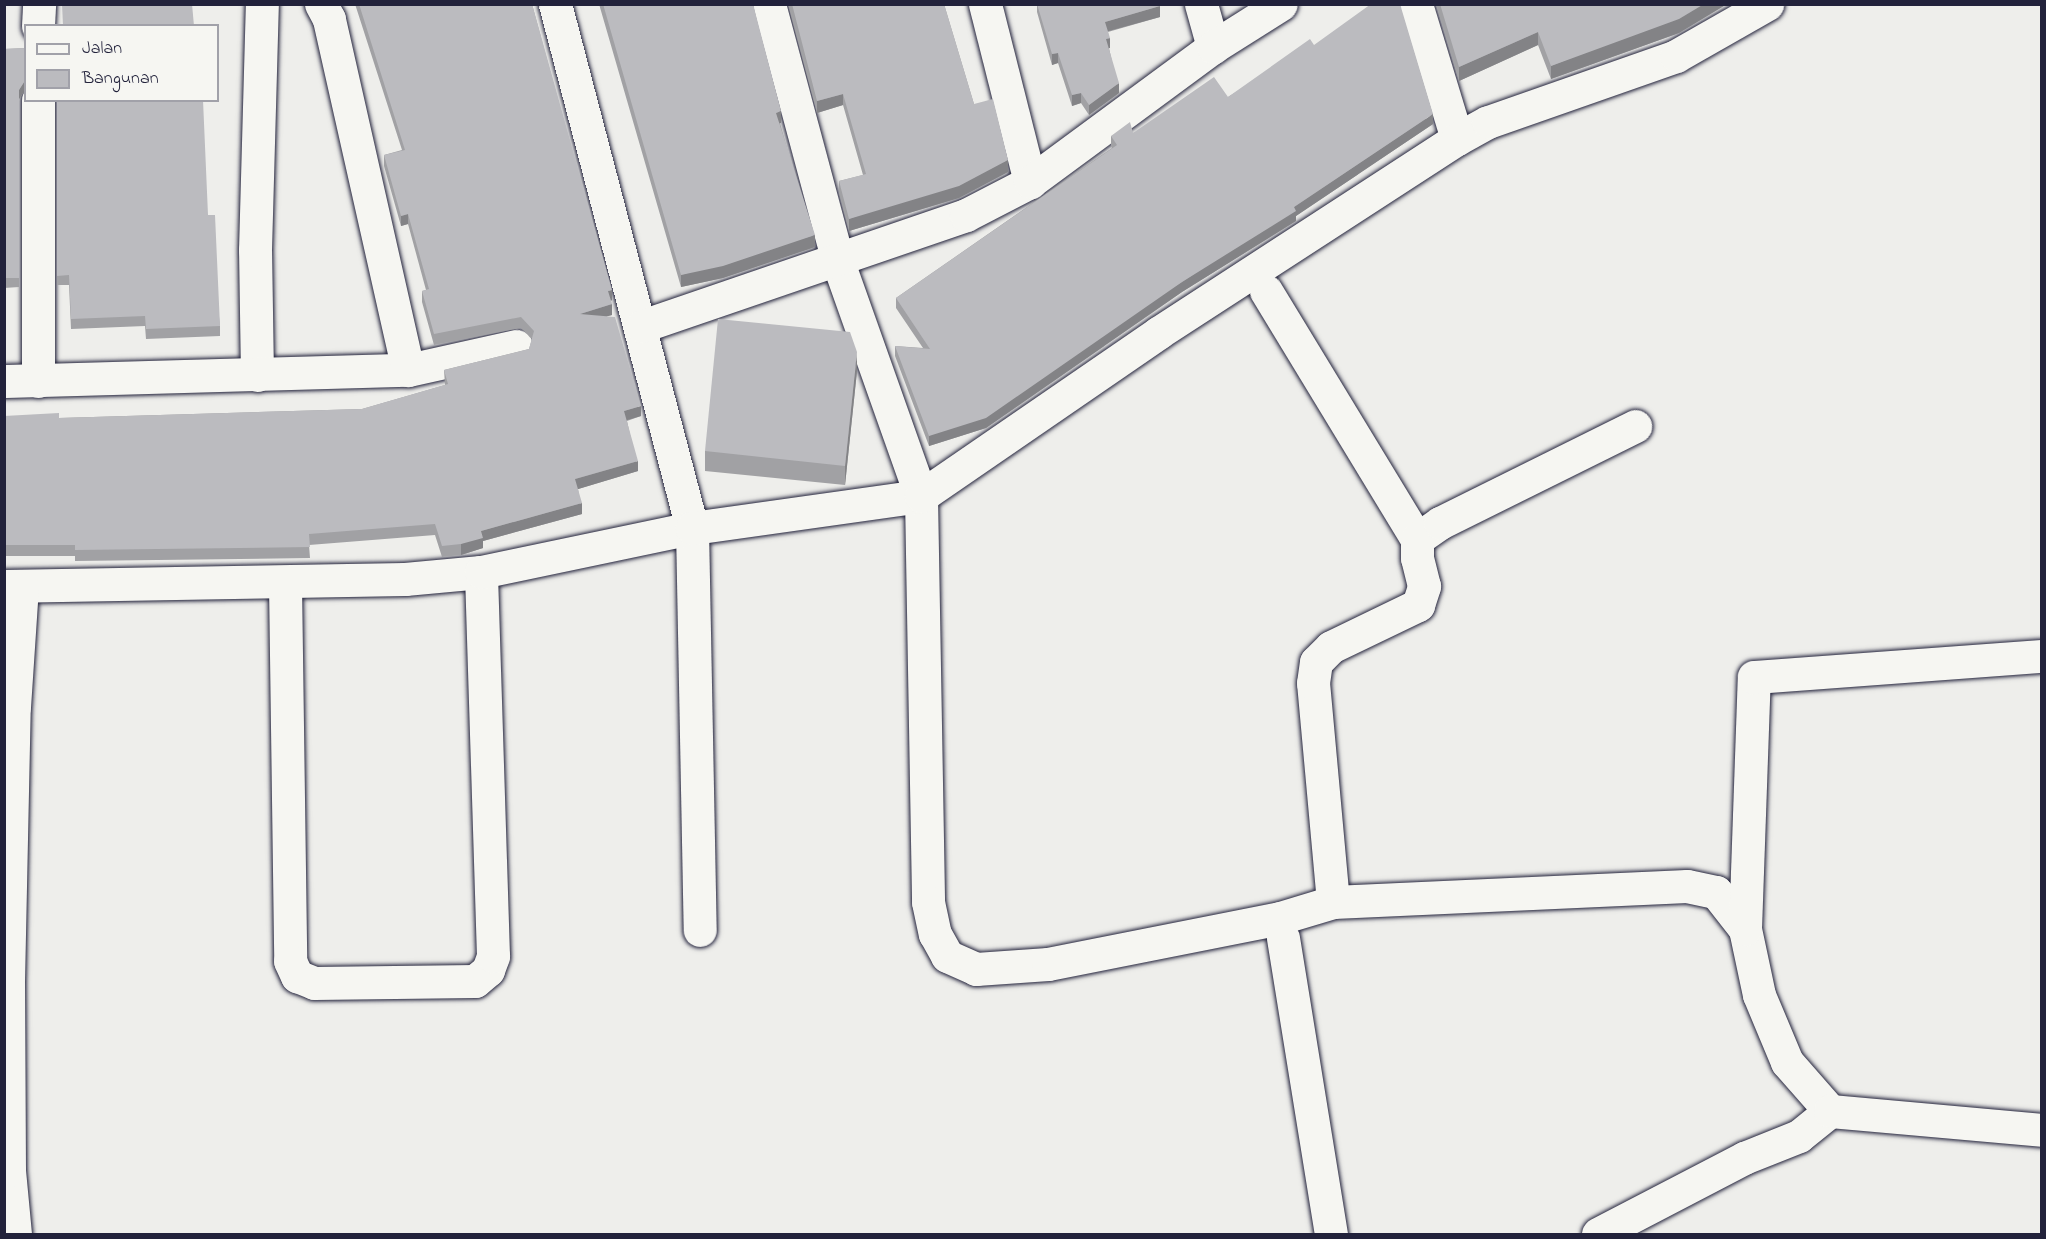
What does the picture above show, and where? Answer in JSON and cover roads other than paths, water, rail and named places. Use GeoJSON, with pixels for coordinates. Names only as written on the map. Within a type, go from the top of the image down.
{"type":"FeatureCollection","features":[{"type":"Feature","properties":{"kind":"street"},"geometry":{"type":"LineString","coordinates":[[39,4],[39,24]]}},
{"type":"Feature","properties":{"kind":"street"},"geometry":{"type":"LineString","coordinates":[[257,375],[255,250],[262,4]]}},
{"type":"Feature","properties":{"kind":"street"},"geometry":{"type":"LineString","coordinates":[[321,4],[329,19],[408,370]]}},
{"type":"Feature","properties":{"kind":"street"},"geometry":{"type":"LineString","coordinates":[[555,4],[642,326],[692,528],[700,930]]}},
{"type":"Feature","properties":{"kind":"street"},"geometry":{"type":"LineString","coordinates":[[769,4],[837,262],[921,496],[927,902],[935,934],[947,956],[976,969],[1048,964],[1280,918],[1333,902],[1687,886],[1716,892],[1745,929]]}},
{"type":"Feature","properties":{"kind":"street"},"geometry":{"type":"LineString","coordinates":[[985,4],[1030,182]]}},
{"type":"Feature","properties":{"kind":"street"},"geometry":{"type":"LineString","coordinates":[[1201,4],[1213,47]]}},
{"type":"Feature","properties":{"kind":"street"},"geometry":{"type":"LineString","coordinates":[[642,326],[837,262],[966,215],[1030,182],[1213,47],[1281,4]]}},
{"type":"Feature","properties":{"kind":"street"},"geometry":{"type":"LineString","coordinates":[[1416,4],[1457,139]]}},
{"type":"Feature","properties":{"kind":"street"},"geometry":{"type":"LineString","coordinates":[[15,1234],[9,1170],[8,982],[14,707],[13,586],[285,583],[405,579],[481,572],[692,528],[921,496],[1158,333],[1457,139],[1488,122],[1676,56],[1767,4]]}},
{"type":"Feature","properties":{"kind":"street"},"geometry":{"type":"LineString","coordinates":[[38,102],[38,381]]}},
{"type":"Feature","properties":{"kind":"street"},"geometry":{"type":"LineString","coordinates":[[1266,291],[1417,539],[1417,558],[1424,586],[1418,605],[1331,647],[1316,662],[1313,683],[1333,902]]}},
{"type":"Feature","properties":{"kind":"street"},"geometry":{"type":"LineString","coordinates":[[4,381],[408,370],[516,346]]}},
{"type":"Feature","properties":{"kind":"street"},"geometry":{"type":"LineString","coordinates":[[1417,539],[1440,524],[1635,426]]}},
{"type":"Feature","properties":{"kind":"street"},"geometry":{"type":"LineString","coordinates":[[285,583],[290,961],[297,976],[314,983],[475,981],[488,970],[494,956],[481,572]]}},
{"type":"Feature","properties":{"kind":"street"},"geometry":{"type":"LineString","coordinates":[[1830,1112],[1787,1062],[1759,995],[1745,929],[1754,677],[2042,656]]}},
{"type":"Feature","properties":{"kind":"street"},"geometry":{"type":"LineString","coordinates":[[1283,938],[1330,1234]]}},
{"type":"Feature","properties":{"kind":"street"},"geometry":{"type":"LineString","coordinates":[[1598,1234],[1744,1158],[1799,1136],[1830,1112],[2042,1130]]}}]}
